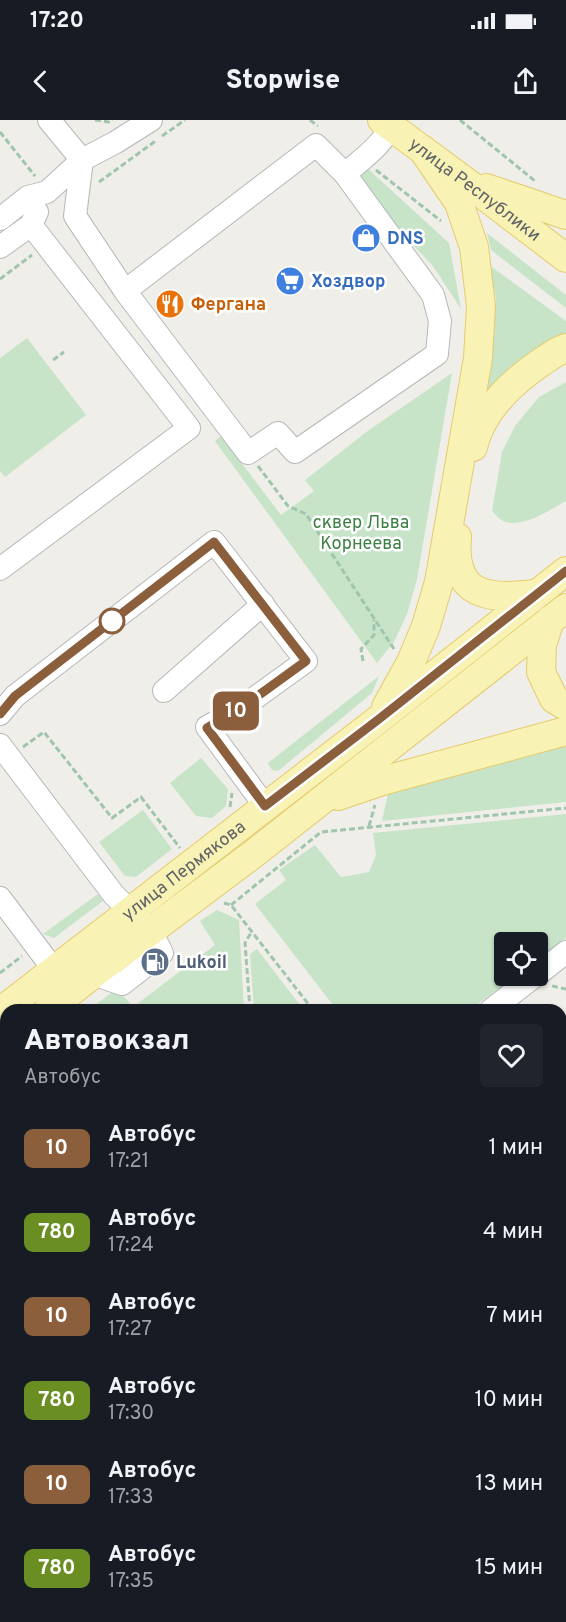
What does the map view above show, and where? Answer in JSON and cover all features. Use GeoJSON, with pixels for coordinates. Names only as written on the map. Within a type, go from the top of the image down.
{"type":"FeatureCollection","features":[{"type":"Feature","properties":{"kind":"main road","name":"улица Республики"},"geometry":{"type":"LineString","coordinates":[[389,122],[566,258]]}},
{"type":"Feature","properties":{"kind":"main road"},"geometry":{"type":"LineString","coordinates":[[379,719],[411,662],[426,626],[439,582],[478,358],[481,306],[474,247],[459,203],[423,150]]}},
{"type":"Feature","properties":{"kind":"main road"},"geometry":{"type":"LineString","coordinates":[[465,181],[566,215]]}},
{"type":"Feature","properties":{"kind":"main road"},"geometry":{"type":"LineString","coordinates":[[536,594],[504,598],[485,594],[472,587],[461,576],[456,560],[456,539],[476,434],[485,417],[499,398],[527,371],[566,348]]}},
{"type":"Feature","properties":{"kind":"main road","name":"улица Пермякова"},"geometry":{"type":"LineString","coordinates":[[10,1004],[130,911],[186,851],[265,806],[566,571]]}},
{"type":"Feature","properties":{"kind":"main road"},"geometry":{"type":"LineString","coordinates":[[558,614],[542,645],[541,672],[554,699],[566,706]]}},
{"type":"Feature","properties":{"kind":"main road","name":"улица Пермякова"},"geometry":{"type":"LineString","coordinates":[[56,1004],[252,855],[558,614]]}},
{"type":"Feature","properties":{"kind":"main road"},"geometry":{"type":"LineString","coordinates":[[319,802],[382,781],[566,731]]}},
{"type":"Feature","properties":{"kind":"street"},"geometry":{"type":"LineString","coordinates":[[49,120],[82,160],[75,216],[126,291],[248,453],[278,433],[295,453],[437,354],[440,321],[433,295],[345,174],[316,145],[126,291]]}},
{"type":"Feature","properties":{"kind":"street"},"geometry":{"type":"LineString","coordinates":[[0,248],[31,225],[47,192],[82,160],[151,120]]}},
{"type":"Feature","properties":{"kind":"street"},"geometry":{"type":"LineString","coordinates":[[345,174],[376,147],[389,122]]}},
{"type":"Feature","properties":{"kind":"street"},"geometry":{"type":"LineString","coordinates":[[0,219],[28,197],[47,192]]}},
{"type":"Feature","properties":{"kind":"street"},"geometry":{"type":"LineString","coordinates":[[0,570],[189,428],[31,225]]}},
{"type":"Feature","properties":{"kind":"street"},"geometry":{"type":"LineString","coordinates":[[0,714],[15,696],[214,542],[306,661],[241,708],[207,728],[265,806]]}},
{"type":"Feature","properties":{"kind":"street"},"geometry":{"type":"LineString","coordinates":[[165,691],[262,604]]}},
{"type":"Feature","properties":{"kind":"street"},"geometry":{"type":"LineString","coordinates":[[5,751],[114,895],[151,931]]}},
{"type":"Feature","properties":{"kind":"street"},"geometry":{"type":"LineString","coordinates":[[0,898],[54,970]]}},
{"type":"Feature","properties":{"kind":"street"},"geometry":{"type":"LineString","coordinates":[[548,966],[566,952]]}},
{"type":"Feature","properties":{"kind":"street"},"geometry":{"type":"LineString","coordinates":[[499,1004],[523,986]]}},
{"type":"Feature","properties":{"kind":"path"},"geometry":{"type":"LineString","coordinates":[[95,120],[111,121]]}},
{"type":"Feature","properties":{"kind":"path"},"geometry":{"type":"LineString","coordinates":[[77,197],[185,120]]}},
{"type":"Feature","properties":{"kind":"path"},"geometry":{"type":"LineString","coordinates":[[310,120],[318,127]]}},
{"type":"Feature","properties":{"kind":"path"},"geometry":{"type":"LineString","coordinates":[[460,120],[538,184]]}},
{"type":"Feature","properties":{"kind":"path"},"geometry":{"type":"LineString","coordinates":[[362,159],[448,227]]}},
{"type":"Feature","properties":{"kind":"path"},"geometry":{"type":"LineString","coordinates":[[0,279],[33,254]]}},
{"type":"Feature","properties":{"kind":"path"},"geometry":{"type":"LineString","coordinates":[[53,360],[64,352]]}},
{"type":"Feature","properties":{"kind":"path"},"geometry":{"type":"LineString","coordinates":[[248,453],[288,506],[306,514],[397,653],[401,644]]}},
{"type":"Feature","properties":{"kind":"path"},"geometry":{"type":"LineString","coordinates":[[363,662],[362,649],[374,634],[374,619]]}},
{"type":"Feature","properties":{"kind":"path"},"geometry":{"type":"LineString","coordinates":[[5,751],[44,732],[112,818],[141,797],[186,851]]}},
{"type":"Feature","properties":{"kind":"path"},"geometry":{"type":"LineString","coordinates":[[230,810],[232,793],[245,780]]}},
{"type":"Feature","properties":{"kind":"path"},"geometry":{"type":"LineString","coordinates":[[231,905],[321,832],[566,808]]}},
{"type":"Feature","properties":{"kind":"path"},"geometry":{"type":"LineString","coordinates":[[208,887],[219,902],[231,905],[308,1004]]}},
{"type":"Feature","properties":{"kind":"path"},"geometry":{"type":"LineString","coordinates":[[250,1004],[245,943],[252,932]]}},
{"type":"Feature","properties":{"kind":"path"},"geometry":{"type":"LineString","coordinates":[[0,973],[36,946]]}},
{"type":"Feature","properties":{"kind":"green space"},"geometry":{"type":"Polygon","coordinates":[[[367,168],[449,243],[461,309],[433,266],[363,192],[360,177],[367,168]]]}},
{"type":"Feature","properties":{"kind":"green space"},"geometry":{"type":"Polygon","coordinates":[[[487,233],[566,295],[566,308],[491,250],[487,233]]]}},
{"type":"Feature","properties":{"kind":"green space"},"geometry":{"type":"Polygon","coordinates":[[[489,265],[566,321],[566,336],[545,342],[521,362],[481,406],[494,338],[496,298],[489,265]]]}},
{"type":"Feature","properties":{"kind":"green space"},"geometry":{"type":"Polygon","coordinates":[[[27,338],[86,415],[5,477],[0,471],[0,358],[27,338]]]}},
{"type":"Feature","properties":{"kind":"green space","name":"сквер Льва Корнеева"},"geometry":{"type":"Polygon","coordinates":[[[452,373],[417,579],[407,614],[394,642],[377,663],[215,441],[221,436],[281,515],[314,491],[305,480],[369,430],[452,373]]]}},
{"type":"Feature","properties":{"kind":"green space"},"geometry":{"type":"Polygon","coordinates":[[[566,382],[566,501],[527,521],[511,523],[503,521],[492,511],[502,452],[515,426],[539,397],[566,382]]]}},
{"type":"Feature","properties":{"kind":"green space"},"geometry":{"type":"Polygon","coordinates":[[[379,676],[372,693],[278,771],[272,770],[268,763],[379,676]]]}},
{"type":"Feature","properties":{"kind":"green space"},"geometry":{"type":"Polygon","coordinates":[[[566,745],[566,802],[382,821],[388,794],[566,745]]]}},
{"type":"Feature","properties":{"kind":"green space"},"geometry":{"type":"Polygon","coordinates":[[[201,758],[228,789],[226,806],[212,818],[196,816],[170,783],[201,758]]]}},
{"type":"Feature","properties":{"kind":"green space"},"geometry":{"type":"Polygon","coordinates":[[[143,810],[172,849],[136,877],[125,876],[99,842],[143,810]]]}},
{"type":"Feature","properties":{"kind":"green space"},"geometry":{"type":"Polygon","coordinates":[[[566,814],[566,938],[548,952],[548,932],[494,932],[494,986],[502,986],[478,1004],[332,1004],[255,904],[286,880],[279,870],[315,845],[341,877],[369,872],[376,855],[373,833],[566,814]]]}},
{"type":"Feature","properties":{"kind":"green space"},"geometry":{"type":"Polygon","coordinates":[[[98,894],[103,901],[54,938],[43,934],[98,894]]]}},
{"type":"Feature","properties":{"kind":"green space"},"geometry":{"type":"Polygon","coordinates":[[[217,910],[239,920],[244,1004],[137,1004],[215,945],[200,921],[217,910]]]}},
{"type":"Feature","properties":{"kind":"green space"},"geometry":{"type":"Polygon","coordinates":[[[257,949],[299,1004],[254,1004],[250,954],[257,949]]]}},
{"type":"Feature","properties":{"kind":"green space"},"geometry":{"type":"Polygon","coordinates":[[[117,989],[130,1004],[96,1004],[117,989]]]}},
{"type":"Feature","properties":{"kind":"bus line","name":"10"},"geometry":{"type":"LineString","coordinates":[[0,714],[15,696],[214,542],[306,661],[241,708],[207,728],[265,806],[566,571]]}},
{"type":"Feature","properties":{"kind":"place","name":"DNS"},"geometry":{"type":"Point","coordinates":[366,238]}},
{"type":"Feature","properties":{"kind":"place","name":"Хоздвор"},"geometry":{"type":"Point","coordinates":[290,281]}},
{"type":"Feature","properties":{"kind":"place","name":"Фергана"},"geometry":{"type":"Point","coordinates":[170,304]}},
{"type":"Feature","properties":{"kind":"place","name":"Lukoil"},"geometry":{"type":"Point","coordinates":[155,962]}}]}
